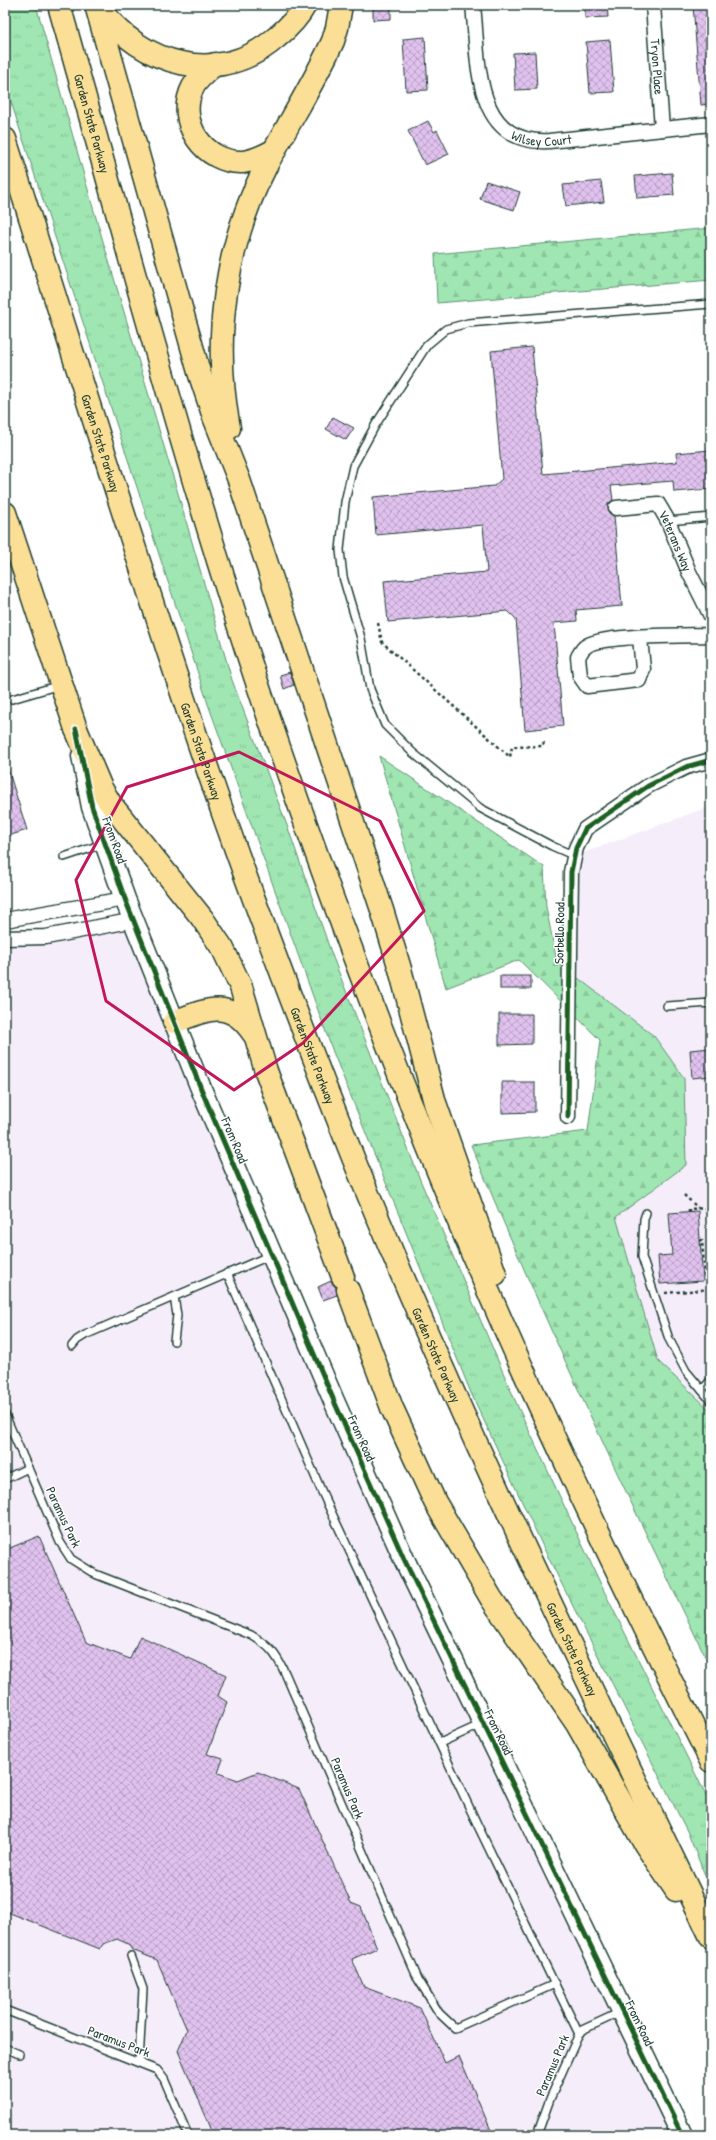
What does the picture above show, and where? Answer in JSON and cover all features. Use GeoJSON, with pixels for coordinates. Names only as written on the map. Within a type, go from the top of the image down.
{"type":"FeatureCollection","features":[{"type":"Feature","properties":{"kind":"main road","name":"Garden State Parkway"},"geometry":{"type":"LineString","coordinates":[[59,5],[199,497],[281,753],[371,999],[469,1244],[538,1401],[626,1589],[711,1761]]}},
{"type":"Feature","properties":{"kind":"main road"},"geometry":{"type":"LineString","coordinates":[[97,5],[199,372],[214,417],[239,480],[384,916],[444,1132],[479,1225],[538,1401]]}},
{"type":"Feature","properties":{"kind":"main road"},"geometry":{"type":"LineString","coordinates":[[97,5],[118,29],[145,50],[176,63],[188,65],[215,64],[243,58],[270,43],[295,20],[305,5]]}},
{"type":"Feature","properties":{"kind":"main road"},"geometry":{"type":"LineString","coordinates":[[239,480],[226,414],[221,337],[223,311],[231,262],[237,236],[256,187],[327,54],[337,28],[341,5]]}},
{"type":"Feature","properties":{"kind":"main road"},"geometry":{"type":"LineString","coordinates":[[215,64],[199,78],[190,97],[190,120],[197,140],[213,155],[232,161],[254,160],[275,150]]}},
{"type":"Feature","properties":{"kind":"main road","name":"Garden State Parkway"},"geometry":{"type":"LineString","coordinates":[[5,139],[200,748],[290,995],[346,1138],[388,1241],[493,1480],[711,1937]]}},
{"type":"Feature","properties":{"kind":"main road","name":"From Road"},"geometry":{"type":"LineString","coordinates":[[5,513],[11,544],[62,684],[76,729]]}},
{"type":"Feature","properties":{"kind":"main road"},"geometry":{"type":"LineString","coordinates":[[76,729],[101,788],[110,803],[191,902],[223,949],[241,987],[266,1071],[345,1284],[392,1408],[435,1502],[491,1598],[581,1730],[645,1844],[711,1942]]}},
{"type":"Feature","properties":{"kind":"main road"},"geometry":{"type":"LineString","coordinates":[[174,1022],[203,1011],[226,1009],[241,1017],[256,1037]]}},
{"type":"Feature","properties":{"kind":"street","name":"Wilsey Court"},"geometry":{"type":"LineString","coordinates":[[473,5],[482,91],[487,105],[497,120],[509,131],[522,138],[536,142],[711,124]]}},
{"type":"Feature","properties":{"kind":"street","name":"Tryon Place"},"geometry":{"type":"LineString","coordinates":[[653,5],[662,129]]}},
{"type":"Feature","properties":{"kind":"street","name":"Veterans Way"},"geometry":{"type":"LineString","coordinates":[[616,508],[658,504],[668,521],[689,572],[711,616]]}},
{"type":"Feature","properties":{"kind":"street"},"geometry":{"type":"LineString","coordinates":[[640,638],[643,669],[638,680],[587,686],[580,676],[578,657],[585,646],[600,641],[640,638],[711,635]]}},
{"type":"Feature","properties":{"kind":"street","name":"From Road"},"geometry":{"type":"LineString","coordinates":[[76,729],[92,807],[104,844],[174,1022],[272,1255],[394,1538],[682,2135]]}},
{"type":"Feature","properties":{"kind":"street","name":"Sorbello Road"},"geometry":{"type":"LineString","coordinates":[[568,1117],[571,872],[585,829],[648,786],[686,767],[711,760]]}},
{"type":"Feature","properties":{"kind":"street"},"geometry":{"type":"LineString","coordinates":[[5,920],[125,899]]}},
{"type":"Feature","properties":{"kind":"street"},"geometry":{"type":"LineString","coordinates":[[5,938],[46,937],[134,920]]}},
{"type":"Feature","properties":{"kind":"lane"},"geometry":{"type":"LineString","coordinates":[[575,856],[552,846],[480,808],[412,752],[385,725],[370,689],[361,638],[343,577],[340,550],[345,502],[353,466],[376,424],[427,345],[446,329],[468,323],[711,304]]}},
{"type":"Feature","properties":{"kind":"lane"},"geometry":{"type":"LineString","coordinates":[[668,521],[711,517]]}},
{"type":"Feature","properties":{"kind":"lane"},"geometry":{"type":"LineString","coordinates":[[12,699],[62,684]]}},
{"type":"Feature","properties":{"kind":"lane"},"geometry":{"type":"LineString","coordinates":[[64,857],[104,844]]}},
{"type":"Feature","properties":{"kind":"lane"},"geometry":{"type":"LineString","coordinates":[[666,1006],[711,1003]]}},
{"type":"Feature","properties":{"kind":"lane"},"geometry":{"type":"LineString","coordinates":[[646,1212],[644,1219],[642,1257],[669,1339],[686,1371],[711,1401]]}},
{"type":"Feature","properties":{"kind":"lane"},"geometry":{"type":"LineString","coordinates":[[72,1346],[85,1335],[272,1255]]}},
{"type":"Feature","properties":{"kind":"lane"},"geometry":{"type":"LineString","coordinates":[[228,1273],[321,1490],[478,1826],[555,1984]]}},
{"type":"Feature","properties":{"kind":"lane"},"geometry":{"type":"LineString","coordinates":[[174,1296],[177,1315],[174,1341]]}},
{"type":"Feature","properties":{"kind":"lane"},"geometry":{"type":"LineString","coordinates":[[702,1390],[711,1380]]}},
{"type":"Feature","properties":{"kind":"lane","name":"Paramus Park"},"geometry":{"type":"LineString","coordinates":[[5,1415],[60,1542],[72,1559],[95,1574],[251,1635],[268,1645],[273,1651],[285,1673],[418,1979],[446,2020],[455,2028],[555,1984],[579,2034],[550,2099],[537,2135]]}},
{"type":"Feature","properties":{"kind":"lane"},"geometry":{"type":"LineString","coordinates":[[5,1479],[28,1468]]}},
{"type":"Feature","properties":{"kind":"lane"},"geometry":{"type":"LineString","coordinates":[[440,1743],[483,1724]]}},
{"type":"Feature","properties":{"kind":"lane"},"geometry":{"type":"LineString","coordinates":[[131,1956],[143,1989],[139,2062]]}},
{"type":"Feature","properties":{"kind":"lane","name":"Paramus Park"},"geometry":{"type":"LineString","coordinates":[[5,2010],[151,2066],[161,2073],[188,2135]]}},
{"type":"Feature","properties":{"kind":"lane"},"geometry":{"type":"LineString","coordinates":[[579,2034],[582,2030],[623,2012]]}},
{"type":"Feature","properties":{"kind":"lane"},"geometry":{"type":"LineString","coordinates":[[5,2048],[19,2054]]}},
{"type":"Feature","properties":{"kind":"path"},"geometry":{"type":"LineString","coordinates":[[378,623],[382,642],[510,757],[512,747],[543,746],[544,741]]}},
{"type":"Feature","properties":{"kind":"path"},"geometry":{"type":"LineString","coordinates":[[684,1195],[699,1208]]}},
{"type":"Feature","properties":{"kind":"path"},"geometry":{"type":"LineString","coordinates":[[689,1212],[689,1210],[699,1208],[711,1208]]}},
{"type":"Feature","properties":{"kind":"path"},"geometry":{"type":"LineString","coordinates":[[700,1240],[702,1240],[705,1277],[711,1282]]}},
{"type":"Feature","properties":{"kind":"path"},"geometry":{"type":"LineString","coordinates":[[659,1294],[710,1288]]}},
{"type":"Feature","properties":{"kind":"highlighted area"},"geometry":{"type":"Polygon","coordinates":[[[239,752],[380,821],[424,911],[303,1043],[234,1090],[106,1001],[76,880],[127,787],[239,752]]]}},
{"type":"Feature","properties":{"kind":"shaded area"},"geometry":{"type":"Polygon","coordinates":[[[711,806],[711,1411],[658,1361],[616,1217],[686,1165],[569,973],[575,856],[711,806]]]}},
{"type":"Feature","properties":{"kind":"shaded area"},"geometry":{"type":"Polygon","coordinates":[[[135,920],[272,1255],[682,2135],[5,2135],[5,938],[135,920]]]}},
{"type":"Feature","properties":{"kind":"green space"},"geometry":{"type":"Polygon","coordinates":[[[5,5],[36,5],[94,211],[232,680],[288,828],[332,955],[421,1182],[518,1407],[604,1591],[711,1805],[711,1890],[687,1831],[545,1551],[471,1393],[333,1052],[208,704],[5,83],[5,5]]]}},
{"type":"Feature","properties":{"kind":"green space"},"geometry":{"type":"Polygon","coordinates":[[[711,228],[711,280],[437,303],[435,254],[711,228]]]}},
{"type":"Feature","properties":{"kind":"green space"},"geometry":{"type":"Polygon","coordinates":[[[379,756],[544,867],[546,907],[557,962],[654,1036],[684,1078],[686,1165],[616,1217],[658,1361],[711,1411],[711,1668],[648,1539],[557,1343],[527,1277],[471,1145],[588,1131],[600,1040],[519,960],[446,988],[379,756]]]}},
{"type":"Feature","properties":{"kind":"building"},"geometry":{"type":"Polygon","coordinates":[[[373,5],[391,5],[391,19],[373,20],[373,5]]]}},
{"type":"Feature","properties":{"kind":"building"},"geometry":{"type":"Polygon","coordinates":[[[585,5],[607,5],[608,17],[585,18],[585,5]]]}},
{"type":"Feature","properties":{"kind":"building"},"geometry":{"type":"Polygon","coordinates":[[[693,5],[711,5],[711,104],[701,105],[693,5]]]}},
{"type":"Feature","properties":{"kind":"building"},"geometry":{"type":"Polygon","coordinates":[[[425,37],[428,90],[406,91],[403,39],[425,37]]]}},
{"type":"Feature","properties":{"kind":"building"},"geometry":{"type":"Polygon","coordinates":[[[610,40],[614,92],[590,93],[586,42],[610,40]]]}},
{"type":"Feature","properties":{"kind":"building"},"geometry":{"type":"Polygon","coordinates":[[[535,52],[537,89],[515,90],[513,53],[535,52]]]}},
{"type":"Feature","properties":{"kind":"building"},"geometry":{"type":"Polygon","coordinates":[[[428,121],[434,132],[437,130],[449,154],[425,165],[408,131],[428,121]]]}},
{"type":"Feature","properties":{"kind":"building"},"geometry":{"type":"Polygon","coordinates":[[[672,173],[674,195],[637,198],[635,176],[672,173]]]}},
{"type":"Feature","properties":{"kind":"building"},"geometry":{"type":"Polygon","coordinates":[[[486,181],[520,192],[514,210],[480,199],[486,181]]]}},
{"type":"Feature","properties":{"kind":"building"},"geometry":{"type":"Polygon","coordinates":[[[601,181],[604,202],[566,206],[563,185],[601,181]]]}},
{"type":"Feature","properties":{"kind":"building"},"geometry":{"type":"Polygon","coordinates":[[[532,347],[543,474],[677,462],[676,453],[711,450],[711,489],[674,492],[673,481],[611,486],[613,500],[608,504],[608,508],[609,513],[614,516],[622,606],[576,610],[577,621],[554,623],[563,726],[525,730],[516,619],[508,611],[388,622],[384,581],[487,572],[483,525],[376,535],[373,497],[494,486],[502,479],[491,351],[532,347]]]}},
{"type":"Feature","properties":{"kind":"building"},"geometry":{"type":"Polygon","coordinates":[[[333,417],[354,428],[346,440],[326,429],[333,417]]]}},
{"type":"Feature","properties":{"kind":"building"},"geometry":{"type":"Polygon","coordinates":[[[290,672],[294,685],[284,689],[280,675],[290,672]]]}},
{"type":"Feature","properties":{"kind":"building"},"geometry":{"type":"Polygon","coordinates":[[[5,769],[8,769],[27,830],[5,837],[5,769]]]}},
{"type":"Feature","properties":{"kind":"building"},"geometry":{"type":"Polygon","coordinates":[[[500,976],[531,976],[531,989],[500,989],[500,976]]]}},
{"type":"Feature","properties":{"kind":"building"},"geometry":{"type":"Polygon","coordinates":[[[499,1014],[532,1014],[532,1044],[499,1045],[499,1014]]]}},
{"type":"Feature","properties":{"kind":"building"},"geometry":{"type":"Polygon","coordinates":[[[711,1048],[711,1076],[692,1078],[690,1050],[711,1048]]]}},
{"type":"Feature","properties":{"kind":"building"},"geometry":{"type":"Polygon","coordinates":[[[502,1082],[535,1082],[535,1112],[502,1113],[502,1082]]]}},
{"type":"Feature","properties":{"kind":"building"},"geometry":{"type":"Polygon","coordinates":[[[698,1211],[703,1281],[660,1284],[658,1256],[672,1255],[669,1213],[698,1211]]]}},
{"type":"Feature","properties":{"kind":"building"},"geometry":{"type":"Polygon","coordinates":[[[331,1281],[336,1287],[337,1295],[323,1300],[318,1287],[331,1281]]]}},
{"type":"Feature","properties":{"kind":"building"},"geometry":{"type":"Polygon","coordinates":[[[39,1536],[86,1642],[130,1659],[140,1636],[226,1675],[218,1696],[227,1702],[207,1754],[223,1759],[218,1773],[238,1780],[258,1772],[299,1789],[351,1903],[361,1907],[377,1948],[352,1959],[364,1987],[420,2008],[445,2063],[459,2056],[493,2135],[219,2135],[213,2133],[178,2051],[187,2030],[157,1960],[132,1950],[128,1944],[117,1939],[103,1944],[100,1949],[5,1911],[5,1550],[39,1536]]]}},
{"type":"Feature","properties":{"kind":"cycle path"},"geometry":{"type":"LineString","coordinates":[[76,729],[92,807],[125,899],[202,1091],[334,1401],[404,1559],[682,2135]]}},
{"type":"Feature","properties":{"kind":"cycle path"},"geometry":{"type":"LineString","coordinates":[[568,1117],[571,872],[576,848],[585,829],[648,786],[686,767],[711,760]]}}]}
